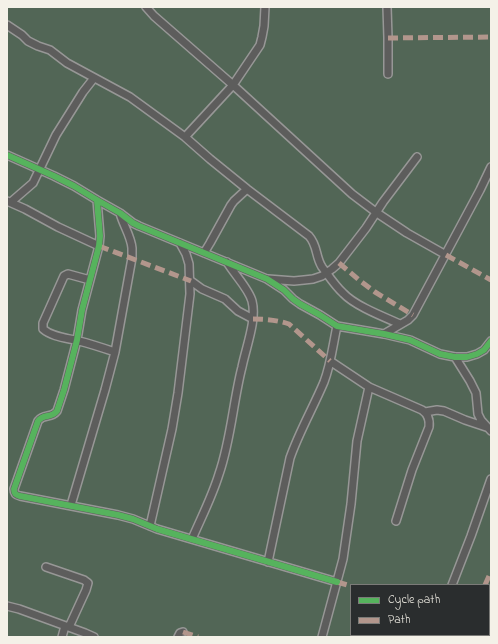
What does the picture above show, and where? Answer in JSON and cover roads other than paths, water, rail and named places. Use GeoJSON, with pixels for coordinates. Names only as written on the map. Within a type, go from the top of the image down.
{"type":"FeatureCollection","features":[{"type":"Feature","properties":{"kind":"street"},"geometry":{"type":"LineString","coordinates":[[146,7],[154,16],[233,85],[352,194],[376,213],[407,233],[446,255]]}},
{"type":"Feature","properties":{"kind":"street"},"geometry":{"type":"LineString","coordinates":[[185,137],[233,85],[260,46],[264,26],[265,7]]}},
{"type":"Feature","properties":{"kind":"street"},"geometry":{"type":"LineString","coordinates":[[387,7],[388,74]]}},
{"type":"Feature","properties":{"kind":"street"},"geometry":{"type":"LineString","coordinates":[[7,25],[28,41],[50,50],[67,63],[130,97],[185,137],[210,159],[309,236],[314,243],[319,261],[342,293],[369,309],[400,324]]}},
{"type":"Feature","properties":{"kind":"street"},"geometry":{"type":"LineString","coordinates":[[94,78],[83,92],[56,135],[33,182],[9,202],[99,246]]}},
{"type":"Feature","properties":{"kind":"street"},"geometry":{"type":"LineString","coordinates":[[7,155],[74,186],[139,226],[267,279],[300,304],[337,326],[410,340],[440,354],[455,357],[467,357],[477,354],[484,350],[491,340]]}},
{"type":"Feature","properties":{"kind":"street"},"geometry":{"type":"LineString","coordinates":[[267,279],[294,281],[304,280],[313,279],[327,273],[339,263],[366,228],[416,157]]}},
{"type":"Feature","properties":{"kind":"street"},"geometry":{"type":"LineString","coordinates":[[384,334],[408,320],[413,315],[446,255],[491,167]]}},
{"type":"Feature","properties":{"kind":"street"},"geometry":{"type":"LineString","coordinates":[[204,253],[231,205],[248,189]]}},
{"type":"Feature","properties":{"kind":"street"},"geometry":{"type":"LineString","coordinates":[[96,200],[100,236],[99,246],[82,310],[77,340],[64,390],[57,411],[53,416],[44,416],[38,421],[14,489],[15,494],[126,517],[192,539],[337,582]]}},
{"type":"Feature","properties":{"kind":"street"},"geometry":{"type":"LineString","coordinates":[[71,505],[115,352],[132,258],[131,241],[122,222],[120,213]]}},
{"type":"Feature","properties":{"kind":"street"},"geometry":{"type":"LineString","coordinates":[[150,526],[176,408],[190,301],[190,264],[180,243]]}},
{"type":"Feature","properties":{"kind":"street"},"geometry":{"type":"LineString","coordinates":[[192,539],[219,474],[225,453],[241,368],[253,319],[252,302],[249,294],[227,262]]}},
{"type":"Feature","properties":{"kind":"street"},"geometry":{"type":"LineString","coordinates":[[90,280],[68,274],[64,276],[43,323],[44,330],[115,352]]}},
{"type":"Feature","properties":{"kind":"street"},"geometry":{"type":"LineString","coordinates":[[191,281],[202,289],[225,299],[238,311],[253,319]]}},
{"type":"Feature","properties":{"kind":"street"},"geometry":{"type":"LineString","coordinates":[[268,562],[290,458],[324,382],[337,326]]}},
{"type":"Feature","properties":{"kind":"street"},"geometry":{"type":"LineString","coordinates":[[455,357],[476,393],[478,414],[489,429]]}},
{"type":"Feature","properties":{"kind":"street"},"geometry":{"type":"LineString","coordinates":[[330,361],[370,387],[425,412],[428,415],[428,427],[412,470],[396,521]]}},
{"type":"Feature","properties":{"kind":"street"},"geometry":{"type":"LineString","coordinates":[[322,637],[343,559],[351,504],[357,442],[370,387]]}},
{"type":"Feature","properties":{"kind":"street"},"geometry":{"type":"LineString","coordinates":[[425,412],[438,410],[444,411],[489,429]]}},
{"type":"Feature","properties":{"kind":"street"},"geometry":{"type":"LineString","coordinates":[[452,584],[491,479]]}},
{"type":"Feature","properties":{"kind":"street"},"geometry":{"type":"LineString","coordinates":[[46,567],[84,580],[88,583],[86,590],[62,637]]}},
{"type":"Feature","properties":{"kind":"street"},"geometry":{"type":"LineString","coordinates":[[7,606],[19,609],[94,637]]}}]}
